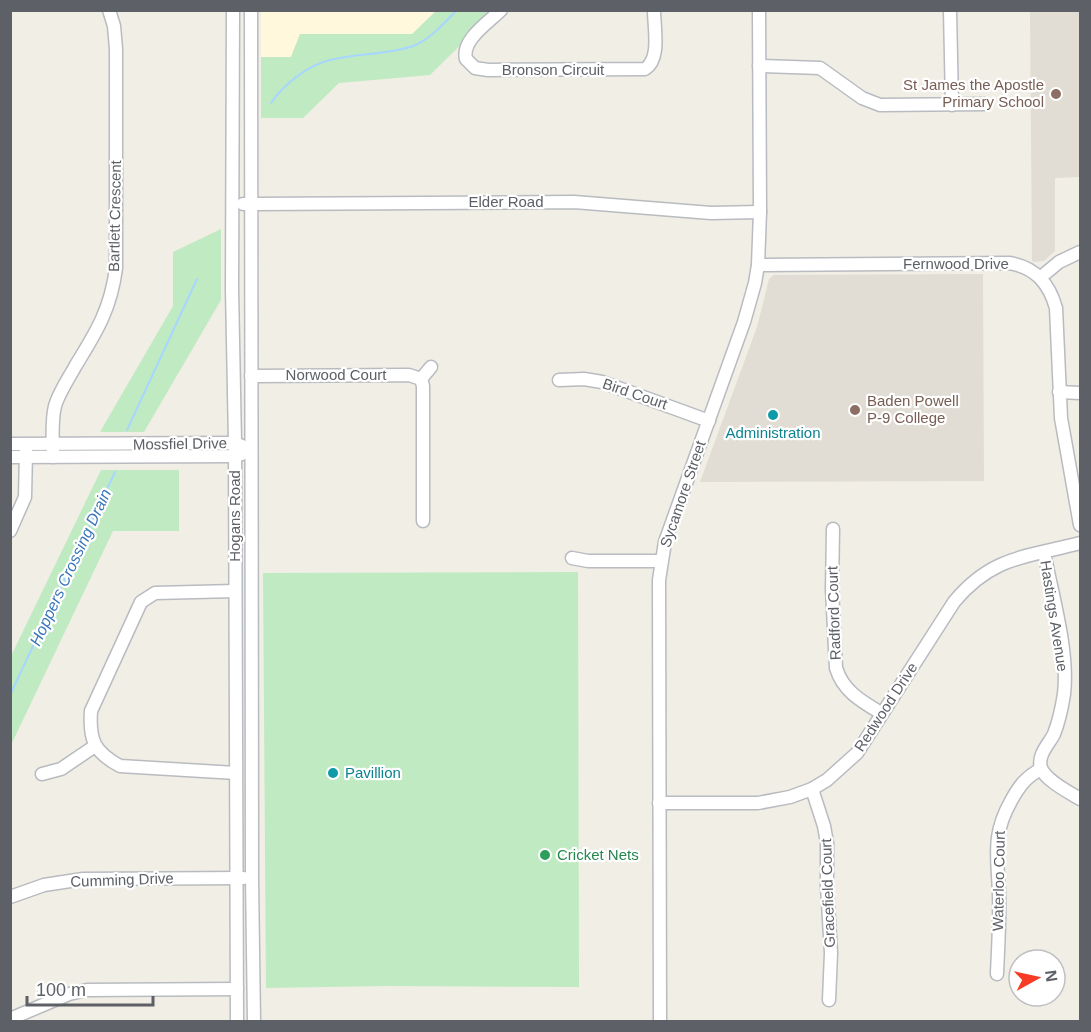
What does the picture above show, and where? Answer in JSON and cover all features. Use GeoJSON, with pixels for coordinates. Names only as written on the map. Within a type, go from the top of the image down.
{"type":"FeatureCollection","features":[{"type":"Feature","properties":{"kind":"street","name":"Bartlett Crescent"},"geometry":{"type":"LineString","coordinates":[[53,451],[55,405],[101,323],[113,290],[116,268],[116,49],[114,26],[109,10]]}},
{"type":"Feature","properties":{"kind":"street","name":"Hogans Road"},"geometry":{"type":"LineString","coordinates":[[233,10],[232,289],[236,591],[237,1022]]}},
{"type":"Feature","properties":{"kind":"street","name":"Hogans Road"},"geometry":{"type":"LineString","coordinates":[[251,10],[254,1022]]}},
{"type":"Feature","properties":{"kind":"street","name":"Bronson Circuit"},"geometry":{"type":"LineString","coordinates":[[501,10],[470,40],[465,48],[466,59],[475,68],[488,70],[645,69],[650,66],[655,52],[654,10]]}},
{"type":"Feature","properties":{"kind":"street","name":"Sycamore Street"},"geometry":{"type":"LineString","coordinates":[[660,1022],[658,595],[661,561],[672,520],[744,322],[758,265],[759,10]]}},
{"type":"Feature","properties":{"kind":"street"},"geometry":{"type":"LineString","coordinates":[[951,10],[952,105]]}},
{"type":"Feature","properties":{"kind":"street"},"geometry":{"type":"LineString","coordinates":[[759,66],[820,68],[873,104],[985,104]]}},
{"type":"Feature","properties":{"kind":"street","name":"Elder Road"},"geometry":{"type":"LineString","coordinates":[[234,204],[574,202],[711,213],[760,212]]}},
{"type":"Feature","properties":{"kind":"street"},"geometry":{"type":"LineString","coordinates":[[1080,252],[1059,262],[1041,277],[1052,293],[1056,308],[1061,418],[1080,525]]}},
{"type":"Feature","properties":{"kind":"street","name":"Fernwood Drive"},"geometry":{"type":"LineString","coordinates":[[758,265],[1009,262],[1021,265],[1041,277]]}},
{"type":"Feature","properties":{"kind":"street"},"geometry":{"type":"LineString","coordinates":[[423,521],[423,386],[421,379],[431,367]]}},
{"type":"Feature","properties":{"kind":"street","name":"Norwood Court"},"geometry":{"type":"LineString","coordinates":[[251,376],[409,375],[421,379]]}},
{"type":"Feature","properties":{"kind":"street","name":"Bird Court"},"geometry":{"type":"LineString","coordinates":[[559,380],[584,379],[602,382],[709,421]]}},
{"type":"Feature","properties":{"kind":"street"},"geometry":{"type":"LineString","coordinates":[[1059,392],[1080,393]]}},
{"type":"Feature","properties":{"kind":"street","name":"Mossfiel Drive"},"geometry":{"type":"LineString","coordinates":[[10,444],[26,451]]}},
{"type":"Feature","properties":{"kind":"street","name":"Mossfiel Drive"},"geometry":{"type":"LineString","coordinates":[[10,457],[26,451],[251,450]]}},
{"type":"Feature","properties":{"kind":"street"},"geometry":{"type":"LineString","coordinates":[[10,531],[25,497],[26,451]]}},
{"type":"Feature","properties":{"kind":"street","name":"Radford Court"},"geometry":{"type":"LineString","coordinates":[[833,529],[832,589],[836,628],[834,655],[836,668],[839,679],[847,689],[856,698],[881,713]]}},
{"type":"Feature","properties":{"kind":"street","name":"Redwood Drive"},"geometry":{"type":"LineString","coordinates":[[659,803],[758,803],[790,797],[812,789],[842,768],[857,753],[954,602],[968,585],[1005,561],[1080,543]]}},
{"type":"Feature","properties":{"kind":"street","name":"Hastings Avenue"},"geometry":{"type":"LineString","coordinates":[[1041,768],[1042,756],[1054,734],[1063,705],[1065,686],[1063,650],[1044,552]]}},
{"type":"Feature","properties":{"kind":"street"},"geometry":{"type":"LineString","coordinates":[[572,558],[588,561],[661,561]]}},
{"type":"Feature","properties":{"kind":"street"},"geometry":{"type":"LineString","coordinates":[[236,591],[155,593],[141,602],[91,711],[90,729],[95,746],[107,758],[120,766],[236,773]]}},
{"type":"Feature","properties":{"kind":"street"},"geometry":{"type":"LineString","coordinates":[[42,774],[61,769],[95,746]]}},
{"type":"Feature","properties":{"kind":"street"},"geometry":{"type":"LineString","coordinates":[[1041,768],[1052,780],[1080,799]]}},
{"type":"Feature","properties":{"kind":"street","name":"Waterloo Court"},"geometry":{"type":"LineString","coordinates":[[998,974],[997,837],[1001,819],[1020,784],[1041,768]]}},
{"type":"Feature","properties":{"kind":"street","name":"Gracefield Court"},"geometry":{"type":"LineString","coordinates":[[812,789],[825,826],[827,843],[831,953],[829,1000]]}},
{"type":"Feature","properties":{"kind":"street","name":"Cumming Drive"},"geometry":{"type":"LineString","coordinates":[[10,897],[44,885],[83,879],[252,879]]}},
{"type":"Feature","properties":{"kind":"street"},"geometry":{"type":"LineString","coordinates":[[237,963],[255,956]]}},
{"type":"Feature","properties":{"kind":"street"},"geometry":{"type":"LineString","coordinates":[[10,1019],[69,994],[87,990],[237,988]]}},
{"type":"Feature","properties":{"kind":"shaded area"},"geometry":{"type":"Polygon","coordinates":[[[261,11],[436,11],[413,34],[300,34],[291,57],[261,57],[261,11]]]}},
{"type":"Feature","properties":{"kind":"shaded area","name":"St James the Apostle Primary School"},"geometry":{"type":"Polygon","coordinates":[[[1030,11],[1080,11],[1080,177],[1055,178],[1055,251],[1044,261],[1034,262],[1032,261],[1030,11]]]}},
{"type":"Feature","properties":{"kind":"shaded area","name":"Baden Powell P-9 College"},"geometry":{"type":"Polygon","coordinates":[[[983,274],[984,481],[700,482],[757,327],[769,279],[774,275],[983,274]]]}},
{"type":"Feature","properties":{"kind":"green space"},"geometry":{"type":"Polygon","coordinates":[[[436,11],[495,11],[430,75],[339,83],[303,118],[261,118],[261,57],[291,57],[300,34],[412,34],[436,11]]]}},
{"type":"Feature","properties":{"kind":"green space"},"geometry":{"type":"Polygon","coordinates":[[[221,229],[221,300],[144,432],[100,432],[173,306],[173,252],[221,229]]]}},
{"type":"Feature","properties":{"kind":"green space"},"geometry":{"type":"Polygon","coordinates":[[[101,470],[179,470],[179,531],[113,531],[11,745],[11,656],[101,470]]]}},
{"type":"Feature","properties":{"kind":"green space"},"geometry":{"type":"Polygon","coordinates":[[[578,572],[579,987],[266,988],[263,573],[578,572]]]}},
{"type":"Feature","properties":{"kind":"waterway","name":"Hoppers Crossing Drain"},"geometry":{"type":"LineString","coordinates":[[271,103],[289,83],[313,66],[340,58],[413,46],[431,35],[457,10]]}},
{"type":"Feature","properties":{"kind":"waterway","name":"Hoppers Crossing Drain"},"geometry":{"type":"LineString","coordinates":[[127,430],[197,279]]}},
{"type":"Feature","properties":{"kind":"waterway","name":"Hoppers Crossing Drain"},"geometry":{"type":"LineString","coordinates":[[10,695],[115,472]]}},
{"type":"Feature","properties":{"kind":"place","name":"St James the Apostle Primary School"},"geometry":{"type":"Point","coordinates":[1056,94]}},
{"type":"Feature","properties":{"kind":"place","name":"Baden Powell P-9 College"},"geometry":{"type":"Point","coordinates":[855,410]}},
{"type":"Feature","properties":{"kind":"place","name":"Administration"},"geometry":{"type":"Point","coordinates":[773,415]}},
{"type":"Feature","properties":{"kind":"place","name":"Pavillion"},"geometry":{"type":"Point","coordinates":[333,773]}},
{"type":"Feature","properties":{"kind":"place","name":"Cricket Nets"},"geometry":{"type":"Point","coordinates":[545,855]}}]}
